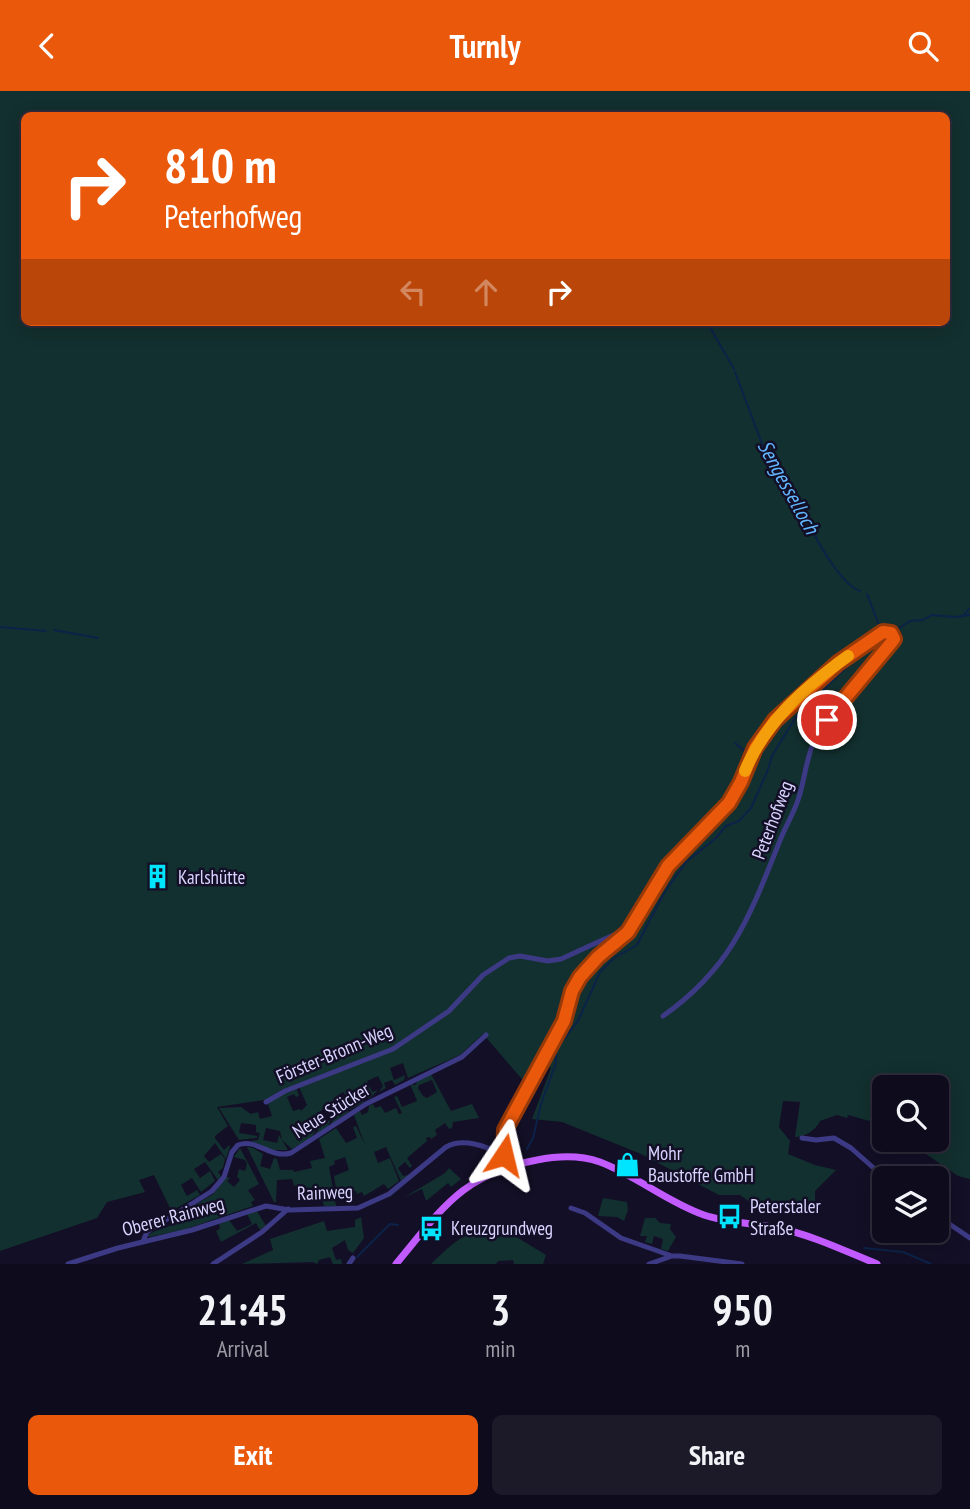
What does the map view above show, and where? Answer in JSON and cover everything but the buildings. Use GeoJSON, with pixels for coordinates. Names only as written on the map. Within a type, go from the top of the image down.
{"type":"FeatureCollection","features":[{"type":"Feature","properties":{"kind":"main road"},"geometry":{"type":"LineString","coordinates":[[396,1264],[458,1194],[481,1176],[552,1157],[574,1157],[595,1160],[704,1215],[779,1228],[827,1243],[877,1264]]}},
{"type":"Feature","properties":{"kind":"street","name":"Peterhofweg"},"geometry":{"type":"LineString","coordinates":[[631,927],[668,866],[729,803],[755,748],[775,720],[838,663],[885,631],[892,635],[893,641],[845,696],[817,734],[811,747],[796,806],[737,940],[700,984],[663,1016]]}},
{"type":"Feature","properties":{"kind":"street","name":"Förster-Bronn-Weg"},"geometry":{"type":"LineString","coordinates":[[266,1102],[285,1091],[393,1049],[449,1011],[483,975],[509,958],[520,956],[548,961],[561,959],[631,927]]}},
{"type":"Feature","properties":{"kind":"street"},"geometry":{"type":"LineString","coordinates":[[508,1167],[504,1155],[505,1130],[564,1021],[575,984],[598,957],[631,927]]}},
{"type":"Feature","properties":{"kind":"street","name":"Neue Stücker"},"geometry":{"type":"LineString","coordinates":[[144,1241],[147,1232],[212,1191],[223,1177],[232,1151],[239,1145],[252,1143],[274,1154],[291,1153],[366,1104],[462,1057],[486,1035]]}},
{"type":"Feature","properties":{"kind":"street"},"geometry":{"type":"LineString","coordinates":[[802,1138],[834,1138],[851,1147],[872,1166]]}},
{"type":"Feature","properties":{"kind":"street","name":"Rainweg"},"geometry":{"type":"LineString","coordinates":[[213,1264],[262,1232],[288,1209],[350,1209],[370,1204],[389,1194],[454,1143],[467,1142],[504,1155]]}},
{"type":"Feature","properties":{"kind":"street","name":"Oberer Rainweg"},"geometry":{"type":"LineString","coordinates":[[68,1264],[192,1230],[266,1206],[288,1209]]}},
{"type":"Feature","properties":{"kind":"street"},"geometry":{"type":"LineString","coordinates":[[570,1207],[585,1213],[621,1238],[672,1256],[742,1264]]}},
{"type":"Feature","properties":{"kind":"street"},"geometry":{"type":"LineString","coordinates":[[949,1224],[970,1238]]}},
{"type":"Feature","properties":{"kind":"street"},"geometry":{"type":"LineString","coordinates":[[649,1264],[672,1256]]}},
{"type":"Feature","properties":{"kind":"green space"},"geometry":{"type":"Polygon","coordinates":[[[0,91],[970,91],[970,1179],[958,1176],[949,1170],[949,1166],[943,1166],[923,1152],[949,1152],[949,1075],[872,1075],[872,1122],[837,1115],[820,1121],[816,1127],[799,1137],[795,1137],[800,1102],[783,1101],[779,1127],[790,1141],[788,1154],[836,1170],[815,1191],[815,1214],[788,1204],[758,1208],[740,1195],[719,1195],[641,1154],[562,1122],[532,1119],[551,1068],[540,1062],[527,1085],[483,1034],[460,1055],[408,1078],[403,1063],[390,1068],[394,1080],[405,1075],[404,1080],[395,1085],[392,1080],[384,1083],[386,1088],[379,1092],[383,1086],[378,1076],[367,1081],[372,1092],[378,1090],[369,1099],[361,1086],[351,1091],[357,1101],[361,1098],[364,1102],[350,1110],[346,1106],[351,1102],[343,1092],[333,1099],[340,1110],[345,1107],[349,1112],[330,1125],[336,1115],[329,1105],[318,1113],[325,1123],[331,1119],[328,1126],[314,1136],[318,1130],[314,1120],[302,1125],[305,1136],[316,1130],[312,1137],[292,1149],[282,1140],[288,1150],[271,1150],[251,1141],[258,1140],[260,1133],[256,1132],[256,1125],[241,1123],[239,1133],[257,1138],[239,1140],[219,1108],[241,1107],[251,1114],[258,1112],[260,1119],[272,1116],[268,1104],[276,1096],[297,1089],[299,1096],[294,1094],[287,1097],[293,1111],[301,1111],[307,1105],[299,1087],[317,1081],[316,1078],[281,1090],[265,1100],[217,1107],[228,1126],[215,1138],[224,1150],[229,1145],[230,1147],[226,1159],[215,1143],[204,1156],[209,1162],[221,1154],[225,1159],[223,1168],[218,1172],[221,1176],[218,1180],[205,1162],[194,1169],[200,1178],[210,1171],[215,1181],[201,1192],[192,1178],[181,1185],[187,1196],[197,1190],[200,1195],[173,1210],[154,1175],[139,1180],[145,1192],[107,1202],[97,1218],[0,1251],[0,91]],[[266,1128],[263,1140],[277,1143],[279,1135],[282,1140],[280,1131],[266,1128]]]}},
{"type":"Feature","properties":{"kind":"green space"},"geometry":{"type":"Polygon","coordinates":[[[431,1074],[451,1111],[472,1104],[479,1118],[453,1122],[452,1128],[449,1129],[445,1123],[435,1130],[437,1135],[431,1139],[426,1138],[427,1141],[407,1158],[412,1166],[410,1168],[405,1162],[398,1168],[403,1176],[408,1175],[401,1181],[386,1147],[374,1152],[378,1163],[390,1158],[399,1181],[388,1189],[384,1184],[364,1196],[362,1192],[357,1194],[356,1191],[340,1195],[341,1200],[338,1200],[334,1176],[349,1170],[345,1157],[334,1161],[335,1164],[329,1167],[336,1206],[324,1206],[319,1187],[304,1190],[304,1195],[299,1184],[294,1186],[292,1179],[277,1180],[274,1202],[247,1147],[263,1154],[260,1166],[270,1169],[274,1158],[277,1159],[280,1170],[294,1172],[312,1168],[310,1161],[325,1158],[319,1139],[336,1128],[346,1143],[357,1138],[353,1127],[356,1126],[365,1145],[354,1115],[360,1111],[362,1115],[368,1112],[369,1106],[373,1104],[375,1108],[381,1106],[385,1113],[396,1108],[399,1114],[402,1113],[394,1097],[397,1096],[402,1107],[417,1101],[410,1084],[415,1085],[419,1079],[431,1074]],[[432,1080],[419,1085],[418,1088],[427,1098],[437,1092],[432,1080]]]}},
{"type":"Feature","properties":{"kind":"green space"},"geometry":{"type":"Polygon","coordinates":[[[240,1148],[259,1184],[248,1190],[255,1200],[251,1202],[253,1206],[183,1230],[149,1237],[151,1233],[176,1223],[174,1218],[213,1194],[227,1177],[230,1178],[227,1181],[234,1187],[240,1180],[237,1177],[239,1169],[245,1171],[247,1164],[245,1160],[234,1157],[240,1148]]]}},
{"type":"Feature","properties":{"kind":"green space"},"geometry":{"type":"Polygon","coordinates":[[[449,1168],[461,1179],[451,1187],[448,1183],[426,1201],[422,1189],[403,1198],[445,1173],[449,1168]]]}},
{"type":"Feature","properties":{"kind":"green space"},"geometry":{"type":"Polygon","coordinates":[[[603,1198],[627,1202],[628,1210],[624,1221],[617,1217],[598,1216],[603,1198]]]}},
{"type":"Feature","properties":{"kind":"green space"},"geometry":{"type":"Polygon","coordinates":[[[257,1211],[266,1226],[260,1230],[256,1223],[221,1242],[216,1231],[220,1229],[219,1224],[229,1220],[237,1231],[252,1224],[247,1214],[257,1211]]]}},
{"type":"Feature","properties":{"kind":"green space"},"geometry":{"type":"Polygon","coordinates":[[[361,1217],[364,1238],[353,1253],[348,1250],[345,1240],[332,1248],[336,1260],[341,1259],[342,1264],[333,1264],[330,1257],[319,1260],[317,1264],[242,1264],[273,1250],[270,1239],[324,1221],[327,1231],[355,1227],[355,1220],[361,1217]]]}},
{"type":"Feature","properties":{"kind":"green space"},"geometry":{"type":"Polygon","coordinates":[[[645,1218],[655,1218],[660,1223],[671,1224],[670,1229],[676,1237],[668,1251],[661,1249],[663,1239],[654,1236],[652,1244],[645,1242],[647,1236],[640,1236],[645,1218]]]}},
{"type":"Feature","properties":{"kind":"green space"},"geometry":{"type":"Polygon","coordinates":[[[502,1228],[546,1255],[543,1264],[514,1264],[513,1260],[498,1261],[496,1264],[431,1264],[462,1238],[479,1231],[502,1228]]]}},
{"type":"Feature","properties":{"kind":"waterway","name":"Sengesselloch"},"geometry":{"type":"LineString","coordinates":[[709,326],[734,369]]}},
{"type":"Feature","properties":{"kind":"waterway","name":"Sengesselloch"},"geometry":{"type":"LineString","coordinates":[[735,372],[769,462],[810,520],[829,560],[845,580],[860,591]]}},
{"type":"Feature","properties":{"kind":"waterway","name":"Sengesselloch"},"geometry":{"type":"LineString","coordinates":[[867,594],[881,630]]}},
{"type":"Feature","properties":{"kind":"waterway"},"geometry":{"type":"LineString","coordinates":[[964,615],[970,608]]}},
{"type":"Feature","properties":{"kind":"waterway"},"geometry":{"type":"LineString","coordinates":[[893,632],[910,621],[923,620],[932,615],[970,615]]}},
{"type":"Feature","properties":{"kind":"waterway"},"geometry":{"type":"LineString","coordinates":[[0,627],[46,631]]}},
{"type":"Feature","properties":{"kind":"waterway"},"geometry":{"type":"LineString","coordinates":[[54,630],[98,638]]}},
{"type":"Feature","properties":{"kind":"waterway"},"geometry":{"type":"LineString","coordinates":[[527,1149],[533,1138],[541,1104],[556,1063],[556,1049],[578,1021],[600,972],[614,958],[637,945],[664,893],[686,862],[716,838],[726,826],[739,821],[751,808],[772,756],[797,715],[851,663],[889,636]]}},
{"type":"Feature","properties":{"kind":"waterway"},"geometry":{"type":"LineString","coordinates":[[735,743],[749,755]]}},
{"type":"Feature","properties":{"kind":"waterway"},"geometry":{"type":"LineString","coordinates":[[357,1257],[390,1224],[398,1225]]}},
{"type":"Feature","properties":{"kind":"waterway"},"geometry":{"type":"LineString","coordinates":[[864,1248],[903,1252],[931,1264]]}},
{"type":"Feature","properties":{"kind":"slow traffic"},"geometry":{"type":"LineString","coordinates":[[745,771],[759,741],[775,720],[848,656]]}},
{"type":"Feature","properties":{"kind":"place","name":"Karlshütte"},"geometry":{"type":"Point","coordinates":[158,877]}},
{"type":"Feature","properties":{"kind":"place","name":"Mohr Baustoffe GmbH"},"geometry":{"type":"Point","coordinates":[628,1164]}},
{"type":"Feature","properties":{"kind":"place","name":"Peterstaler Straße"},"geometry":{"type":"Point","coordinates":[730,1217]}},
{"type":"Feature","properties":{"kind":"place","name":"Kreuzgrundweg"},"geometry":{"type":"Point","coordinates":[431,1228]}},
{"type":"Feature","properties":{"kind":"route"},"geometry":{"type":"LineString","coordinates":[[504,1155],[505,1130],[564,1021],[572,991],[580,977],[598,957],[628,932],[668,866],[729,803],[755,748],[775,720],[838,663],[883,632],[891,633],[894,639],[827,720]]}}]}
